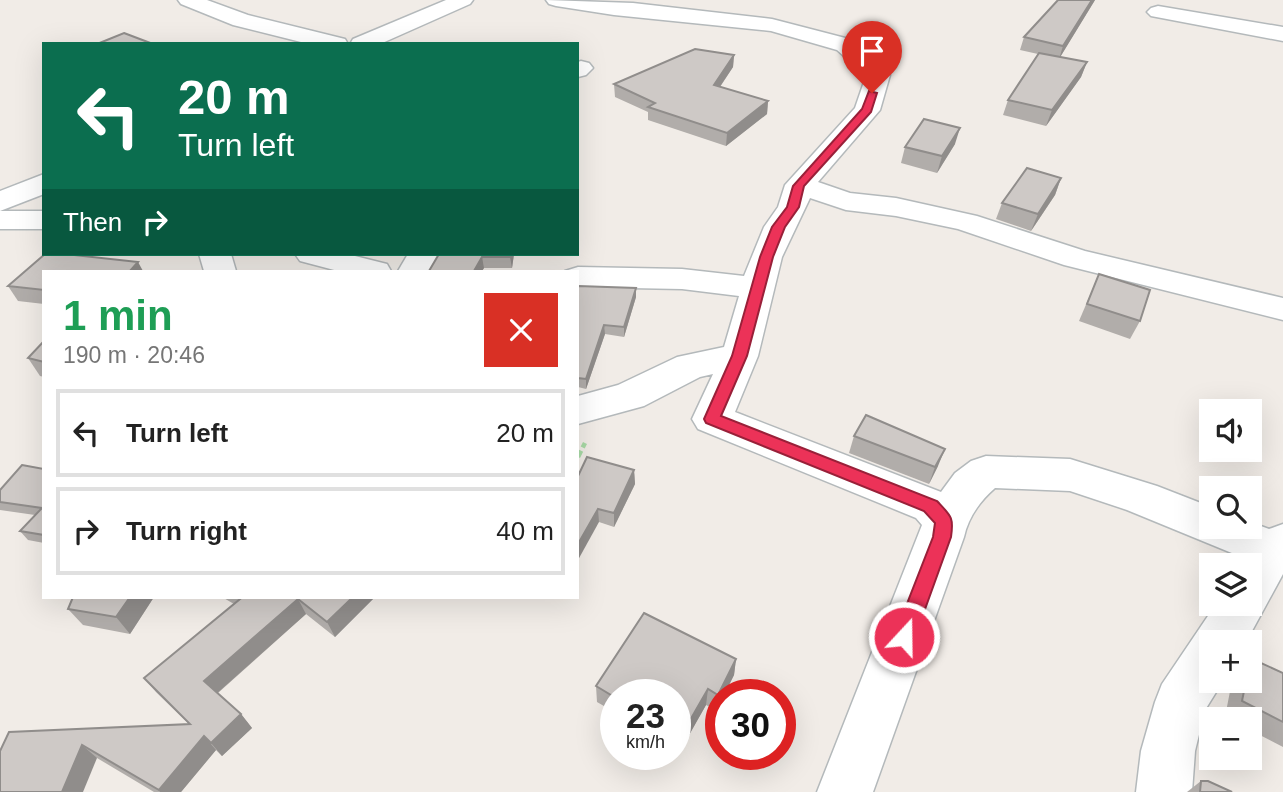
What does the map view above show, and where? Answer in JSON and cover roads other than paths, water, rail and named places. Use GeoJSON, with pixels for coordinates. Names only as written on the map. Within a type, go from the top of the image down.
{"type":"FeatureCollection","features":[{"type":"Feature","properties":{"kind":"street"},"geometry":{"type":"LineString","coordinates":[[188,0],[242,10],[331,42]]}},
{"type":"Feature","properties":{"kind":"street"},"geometry":{"type":"LineString","coordinates":[[366,42],[463,0]]}},
{"type":"Feature","properties":{"kind":"street"},"geometry":{"type":"LineString","coordinates":[[556,0],[614,9],[772,25],[845,46],[878,75],[867,110],[799,186],[793,207],[779,227],[766,257],[740,356],[712,419],[931,506],[944,521]]}},
{"type":"Feature","properties":{"kind":"street"},"geometry":{"type":"LineString","coordinates":[[1158,12],[1283,34]]}},
{"type":"Feature","properties":{"kind":"street"},"geometry":{"type":"LineString","coordinates":[[0,202],[42,184]]}},
{"type":"Feature","properties":{"kind":"street"},"geometry":{"type":"LineString","coordinates":[[799,186],[846,201],[896,207],[966,222],[1075,258],[1283,309]]}},
{"type":"Feature","properties":{"kind":"street"},"geometry":{"type":"LineString","coordinates":[[0,220],[42,220]]}},
{"type":"Feature","properties":{"kind":"street"},"geometry":{"type":"LineString","coordinates":[[319,256],[371,270]]}},
{"type":"Feature","properties":{"kind":"street"},"geometry":{"type":"LineString","coordinates":[[579,277],[682,279],[759,288]]}},
{"type":"Feature","properties":{"kind":"street"},"geometry":{"type":"LineString","coordinates":[[579,410],[630,396],[690,366],[740,356]]}},
{"type":"Feature","properties":{"kind":"street"},"geometry":{"type":"LineString","coordinates":[[851,790],[942,537],[944,521],[970,485],[986,471],[1070,475],[1199,521]]}},
{"type":"Feature","properties":{"kind":"street"},"geometry":{"type":"LineString","coordinates":[[1250,539],[1279,549],[1262,575]]}},
{"type":"Feature","properties":{"kind":"street"},"geometry":{"type":"LineString","coordinates":[[1164,792],[1168,751],[1181,702],[1199,673]]}}]}
